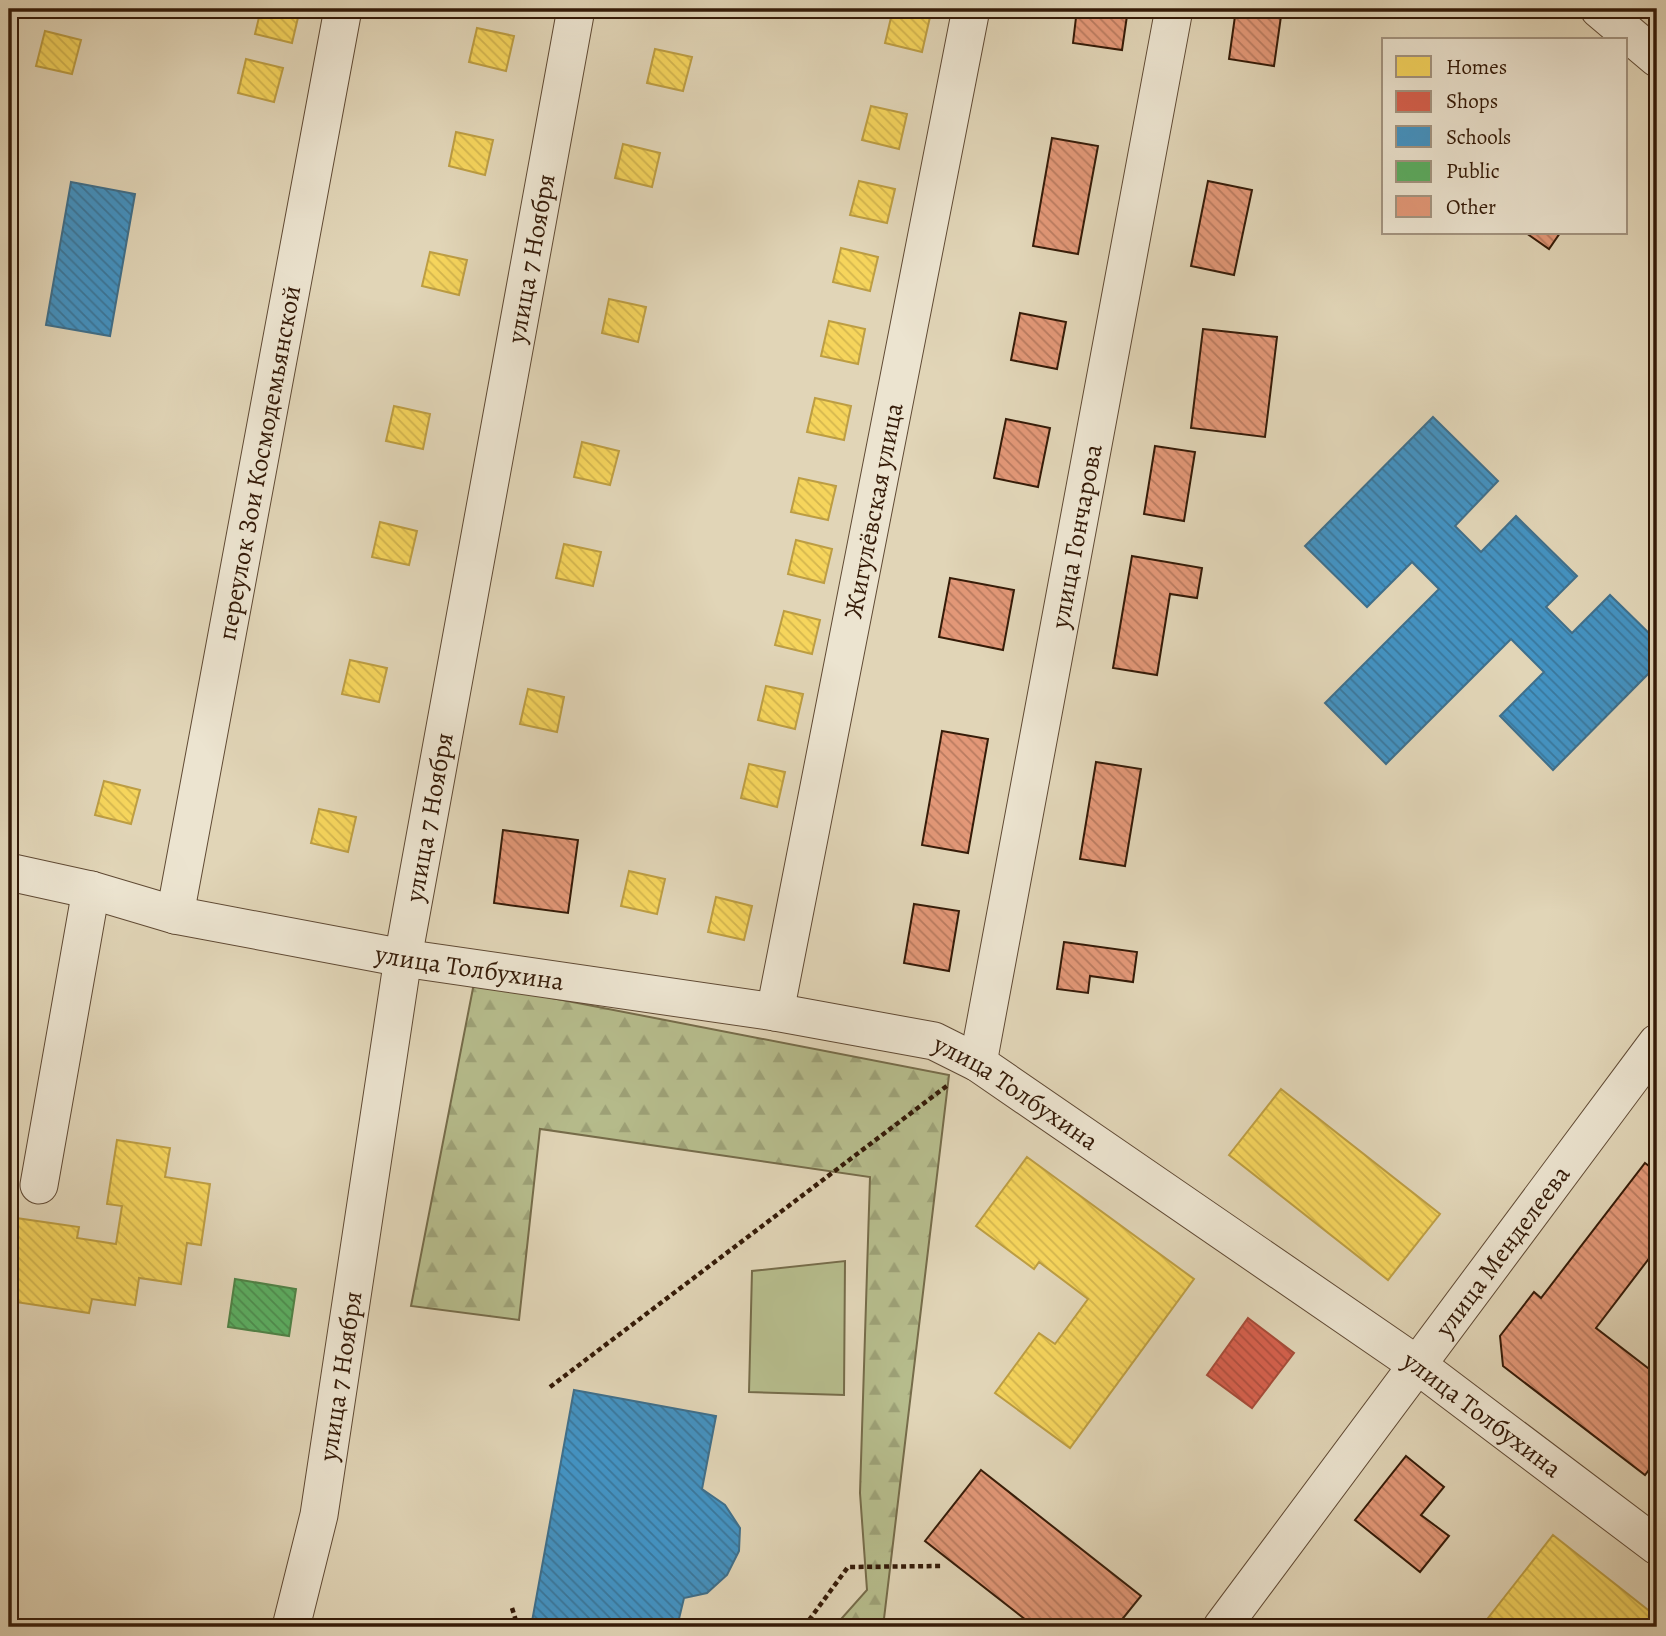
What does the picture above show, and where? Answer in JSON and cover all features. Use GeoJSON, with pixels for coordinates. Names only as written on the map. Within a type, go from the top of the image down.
{"type":"FeatureCollection","features":[{"type":"Feature","properties":{"kind":"street","name":"переулок Зои Космодемьянской"},"geometry":{"type":"LineString","coordinates":[[175,915],[342,9]]}},
{"type":"Feature","properties":{"kind":"street","name":"улица 7 Ноября"},"geometry":{"type":"LineString","coordinates":[[291,1627],[319,1515],[402,958],[576,9]]}},
{"type":"Feature","properties":{"kind":"street","name":"Жигулёвская улица"},"geometry":{"type":"LineString","coordinates":[[775,1012],[971,9]]}},
{"type":"Feature","properties":{"kind":"street","name":"улица Гончарова"},"geometry":{"type":"LineString","coordinates":[[978,1063],[1174,9]]}},
{"type":"Feature","properties":{"kind":"street"},"geometry":{"type":"LineString","coordinates":[[1600,9],[1657,58]]}},
{"type":"Feature","properties":{"kind":"street","name":"улица Толбухина"},"geometry":{"type":"LineString","coordinates":[[9,872],[91,890],[175,915],[402,958],[775,1012],[934,1041],[978,1063],[1416,1364],[1657,1546]]}},
{"type":"Feature","properties":{"kind":"street"},"geometry":{"type":"LineString","coordinates":[[39,1185],[91,890]]}},
{"type":"Feature","properties":{"kind":"street","name":"улица Менделеева"},"geometry":{"type":"LineString","coordinates":[[1222,1627],[1657,1043]]}},
{"type":"Feature","properties":{"kind":"path"},"geometry":{"type":"LineString","coordinates":[[550,1387],[978,1063]]}},
{"type":"Feature","properties":{"kind":"path"},"geometry":{"type":"LineString","coordinates":[[804,1627],[848,1567],[941,1566]]}},
{"type":"Feature","properties":{"kind":"path"},"geometry":{"type":"LineString","coordinates":[[512,1608],[518,1627]]}},
{"type":"Feature","properties":{"kind":"green space"},"geometry":{"type":"Polygon","coordinates":[[[474,983],[949,1075],[883,1627],[834,1627],[867,1590],[860,1493],[870,1177],[540,1129],[519,1320],[411,1306],[474,983]]]}},
{"type":"Feature","properties":{"kind":"green space"},"geometry":{"type":"Polygon","coordinates":[[[845,1261],[844,1395],[749,1392],[752,1271],[845,1261]]]}},
{"type":"Feature","properties":{"kind":"building: Homes"},"geometry":{"type":"Polygon","coordinates":[[[261,9],[300,9],[292,43],[255,34],[261,9]]]}},
{"type":"Feature","properties":{"kind":"building: Homes"},"geometry":{"type":"Polygon","coordinates":[[[893,9],[930,17],[922,52],[885,43],[893,9]]]}},
{"type":"Feature","properties":{"kind":"building: Homes"},"geometry":{"type":"Polygon","coordinates":[[[477,28],[514,36],[506,71],[469,62],[477,28]]]}},
{"type":"Feature","properties":{"kind":"building: Homes"},"geometry":{"type":"Polygon","coordinates":[[[45,31],[81,40],[72,74],[36,66],[45,31]]]}},
{"type":"Feature","properties":{"kind":"building: Homes"},"geometry":{"type":"Polygon","coordinates":[[[655,49],[692,57],[683,91],[647,83],[655,49]]]}},
{"type":"Feature","properties":{"kind":"building: Homes"},"geometry":{"type":"Polygon","coordinates":[[[246,59],[283,68],[274,102],[238,93],[246,59]]]}},
{"type":"Feature","properties":{"kind":"building: Homes"},"geometry":{"type":"Polygon","coordinates":[[[871,106],[907,114],[899,149],[862,140],[871,106]]]}},
{"type":"Feature","properties":{"kind":"building: Homes"},"geometry":{"type":"Polygon","coordinates":[[[456,132],[493,140],[485,175],[449,166],[456,132]]]}},
{"type":"Feature","properties":{"kind":"building: Homes"},"geometry":{"type":"Polygon","coordinates":[[[623,144],[660,153],[652,187],[615,178],[623,144]]]}},
{"type":"Feature","properties":{"kind":"building: Homes"},"geometry":{"type":"Polygon","coordinates":[[[859,181],[895,189],[887,223],[850,215],[859,181]]]}},
{"type":"Feature","properties":{"kind":"building: Homes"},"geometry":{"type":"Polygon","coordinates":[[[841,248],[878,257],[870,291],[833,282],[841,248]]]}},
{"type":"Feature","properties":{"kind":"building: Homes"},"geometry":{"type":"Polygon","coordinates":[[[430,252],[467,260],[459,295],[422,286],[430,252]]]}},
{"type":"Feature","properties":{"kind":"building: Homes"},"geometry":{"type":"Polygon","coordinates":[[[609,299],[646,307],[638,342],[602,333],[609,299]]]}},
{"type":"Feature","properties":{"kind":"building: Homes"},"geometry":{"type":"Polygon","coordinates":[[[829,321],[865,329],[858,364],[821,356],[829,321]]]}},
{"type":"Feature","properties":{"kind":"building: Homes"},"geometry":{"type":"Polygon","coordinates":[[[815,398],[851,406],[844,440],[807,432],[815,398]]]}},
{"type":"Feature","properties":{"kind":"building: Homes"},"geometry":{"type":"Polygon","coordinates":[[[394,406],[430,414],[423,449],[386,441],[394,406]]]}},
{"type":"Feature","properties":{"kind":"building: Homes"},"geometry":{"type":"Polygon","coordinates":[[[582,442],[619,451],[610,485],[574,477],[582,442]]]}},
{"type":"Feature","properties":{"kind":"building: Homes"},"geometry":{"type":"Polygon","coordinates":[[[799,478],[836,486],[828,520],[791,512],[799,478]]]}},
{"type":"Feature","properties":{"kind":"building: Homes"},"geometry":{"type":"Polygon","coordinates":[[[380,522],[417,531],[409,565],[372,557],[380,522]]]}},
{"type":"Feature","properties":{"kind":"building: Homes"},"geometry":{"type":"Polygon","coordinates":[[[796,540],[832,549],[824,583],[788,574],[796,540]]]}},
{"type":"Feature","properties":{"kind":"building: Homes"},"geometry":{"type":"Polygon","coordinates":[[[564,544],[601,552],[593,586],[556,578],[564,544]]]}},
{"type":"Feature","properties":{"kind":"building: Homes"},"geometry":{"type":"Polygon","coordinates":[[[784,611],[820,620],[812,654],[775,645],[784,611]]]}},
{"type":"Feature","properties":{"kind":"building: Homes"},"geometry":{"type":"Polygon","coordinates":[[[350,660],[387,668],[379,702],[342,694],[350,660]]]}},
{"type":"Feature","properties":{"kind":"building: Homes"},"geometry":{"type":"Polygon","coordinates":[[[766,686],[803,694],[795,729],[758,720],[766,686]]]}},
{"type":"Feature","properties":{"kind":"building: Homes"},"geometry":{"type":"Polygon","coordinates":[[[528,689],[564,697],[557,732],[520,724],[528,689]]]}},
{"type":"Feature","properties":{"kind":"building: Homes"},"geometry":{"type":"Polygon","coordinates":[[[749,764],[785,772],[777,807],[741,798],[749,764]]]}},
{"type":"Feature","properties":{"kind":"building: Homes"},"geometry":{"type":"Polygon","coordinates":[[[104,781],[140,790],[131,824],[95,815],[104,781]]]}},
{"type":"Feature","properties":{"kind":"building: Homes"},"geometry":{"type":"Polygon","coordinates":[[[319,809],[356,817],[348,852],[311,843],[319,809]]]}},
{"type":"Feature","properties":{"kind":"building: Homes"},"geometry":{"type":"Polygon","coordinates":[[[629,871],[665,879],[657,914],[621,906],[629,871]]]}},
{"type":"Feature","properties":{"kind":"building: Homes"},"geometry":{"type":"Polygon","coordinates":[[[716,897],[752,906],[744,940],[708,932],[716,897]]]}},
{"type":"Feature","properties":{"kind":"building: Homes"},"geometry":{"type":"Polygon","coordinates":[[[1281,1089],[1440,1214],[1388,1280],[1229,1155],[1281,1089]]]}},
{"type":"Feature","properties":{"kind":"building: Homes"},"geometry":{"type":"Polygon","coordinates":[[[117,1140],[170,1148],[165,1177],[210,1184],[201,1245],[187,1243],[181,1284],[139,1278],[135,1305],[92,1299],[89,1313],[9,1301],[9,1217],[79,1227],[77,1238],[116,1244],[122,1206],[107,1204],[117,1140]]]}},
{"type":"Feature","properties":{"kind":"building: Homes"},"geometry":{"type":"Polygon","coordinates":[[[1027,1157],[1194,1279],[1070,1448],[995,1393],[1039,1333],[1055,1344],[1088,1299],[1039,1262],[1034,1269],[976,1226],[1027,1157]]]}},
{"type":"Feature","properties":{"kind":"building: Homes"},"geometry":{"type":"Polygon","coordinates":[[[1553,1535],[1657,1617],[1657,1627],[1481,1627],[1553,1535]]]}},
{"type":"Feature","properties":{"kind":"building: Shops"},"geometry":{"type":"Polygon","coordinates":[[[1248,1318],[1294,1353],[1252,1408],[1207,1375],[1248,1318]]]}},
{"type":"Feature","properties":{"kind":"building: Schools"},"geometry":{"type":"Polygon","coordinates":[[[71,182],[135,194],[110,336],[46,325],[71,182]]]}},
{"type":"Feature","properties":{"kind":"building: Schools"},"geometry":{"type":"Polygon","coordinates":[[[1433,417],[1498,481],[1455,526],[1481,552],[1516,516],[1577,576],[1546,607],[1572,633],[1610,595],[1657,641],[1657,665],[1553,770],[1500,716],[1544,672],[1511,639],[1386,764],[1325,703],[1439,589],[1412,562],[1367,607],[1305,546],[1433,417]]]}},
{"type":"Feature","properties":{"kind":"building: Schools"},"geometry":{"type":"Polygon","coordinates":[[[574,1390],[716,1416],[702,1489],[725,1505],[740,1528],[739,1551],[727,1575],[707,1593],[684,1598],[677,1627],[531,1627],[574,1390]]]}},
{"type":"Feature","properties":{"kind":"building: Public"},"geometry":{"type":"Polygon","coordinates":[[[235,1279],[296,1289],[289,1336],[228,1327],[235,1279]]]}},
{"type":"Feature","properties":{"kind":"building: Other"},"geometry":{"type":"Polygon","coordinates":[[[1077,9],[1128,9],[1122,50],[1073,43],[1077,9]]]}},
{"type":"Feature","properties":{"kind":"building: Other"},"geometry":{"type":"Polygon","coordinates":[[[1236,9],[1282,9],[1274,66],[1229,59],[1236,9]]]}},
{"type":"Feature","properties":{"kind":"building: Other"},"geometry":{"type":"Polygon","coordinates":[[[1052,138],[1098,146],[1078,254],[1033,246],[1052,138]]]}},
{"type":"Feature","properties":{"kind":"building: Other"},"geometry":{"type":"Polygon","coordinates":[[[1208,181],[1252,190],[1234,275],[1191,266],[1208,181]]]}},
{"type":"Feature","properties":{"kind":"building: Other"},"geometry":{"type":"Polygon","coordinates":[[[1527,234],[1559,234],[1549,249],[1527,234]]]}},
{"type":"Feature","properties":{"kind":"building: Other"},"geometry":{"type":"Polygon","coordinates":[[[1020,313],[1066,322],[1057,369],[1011,360],[1020,313]]]}},
{"type":"Feature","properties":{"kind":"building: Other"},"geometry":{"type":"Polygon","coordinates":[[[1203,329],[1277,337],[1265,437],[1191,428],[1203,329]]]}},
{"type":"Feature","properties":{"kind":"building: Other"},"geometry":{"type":"Polygon","coordinates":[[[1006,419],[1050,428],[1038,487],[994,478],[1006,419]]]}},
{"type":"Feature","properties":{"kind":"building: Other"},"geometry":{"type":"Polygon","coordinates":[[[1155,446],[1195,452],[1184,521],[1144,514],[1155,446]]]}},
{"type":"Feature","properties":{"kind":"building: Other"},"geometry":{"type":"Polygon","coordinates":[[[1132,556],[1202,568],[1197,598],[1170,594],[1157,675],[1113,668],[1132,556]]]}},
{"type":"Feature","properties":{"kind":"building: Other"},"geometry":{"type":"Polygon","coordinates":[[[950,578],[1014,590],[1003,650],[939,637],[950,578]]]}},
{"type":"Feature","properties":{"kind":"building: Other"},"geometry":{"type":"Polygon","coordinates":[[[942,731],[988,739],[968,853],[922,845],[942,731]]]}},
{"type":"Feature","properties":{"kind":"building: Other"},"geometry":{"type":"Polygon","coordinates":[[[1096,762],[1141,769],[1125,866],[1080,859],[1096,762]]]}},
{"type":"Feature","properties":{"kind":"building: Other"},"geometry":{"type":"Polygon","coordinates":[[[503,830],[578,840],[568,913],[494,903],[503,830]]]}},
{"type":"Feature","properties":{"kind":"building: Other"},"geometry":{"type":"Polygon","coordinates":[[[914,904],[959,911],[949,971],[904,963],[914,904]]]}},
{"type":"Feature","properties":{"kind":"building: Other"},"geometry":{"type":"Polygon","coordinates":[[[1064,942],[1137,952],[1133,982],[1090,976],[1088,993],[1057,989],[1064,942]]]}},
{"type":"Feature","properties":{"kind":"building: Other"},"geometry":{"type":"Polygon","coordinates":[[[1645,1163],[1657,1172],[1657,1248],[1596,1328],[1657,1375],[1657,1459],[1645,1475],[1503,1366],[1500,1336],[1534,1292],[1541,1298],[1645,1163]]]}},
{"type":"Feature","properties":{"kind":"building: Other"},"geometry":{"type":"Polygon","coordinates":[[[1406,1456],[1444,1487],[1421,1515],[1449,1536],[1420,1572],[1355,1520],[1406,1456]]]}},
{"type":"Feature","properties":{"kind":"building: Other"},"geometry":{"type":"Polygon","coordinates":[[[981,1470],[1141,1596],[1116,1627],[1035,1627],[925,1541],[981,1470]]]}}]}
